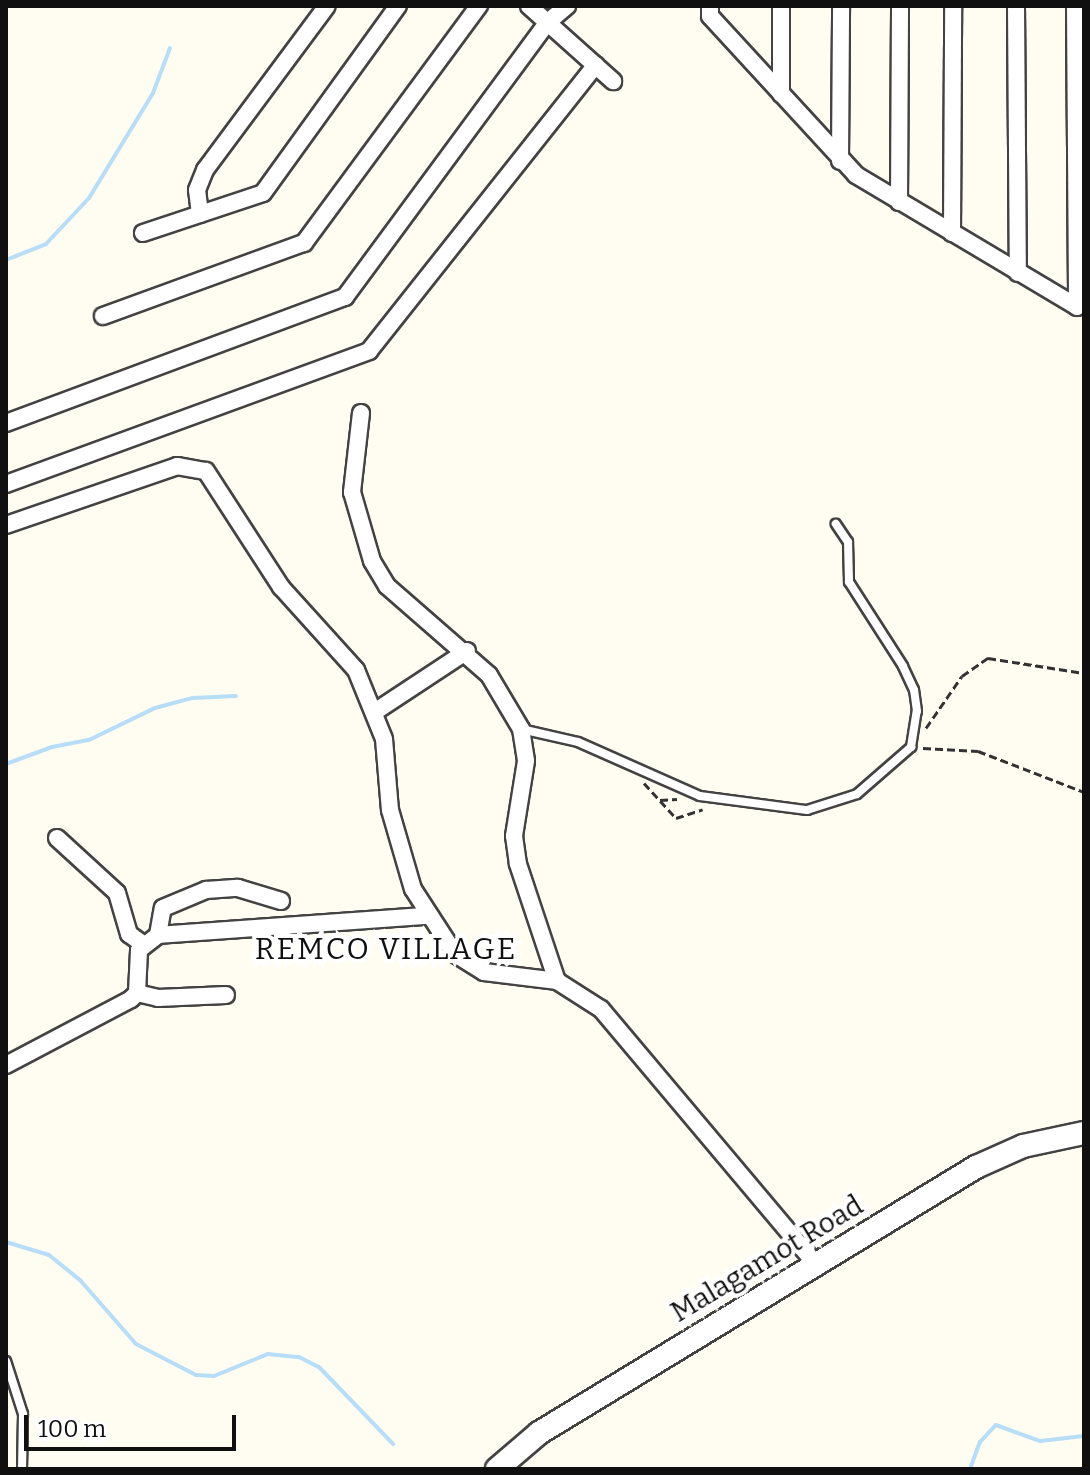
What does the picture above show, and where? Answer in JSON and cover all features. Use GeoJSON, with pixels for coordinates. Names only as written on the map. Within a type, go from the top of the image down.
{"type":"FeatureCollection","features":[{"type":"Feature","properties":{"kind":"street"},"geometry":{"type":"LineString","coordinates":[[200,214],[197,190],[205,170],[327,6]]}},
{"type":"Feature","properties":{"kind":"street"},"geometry":{"type":"LineString","coordinates":[[143,233],[263,193],[398,6]]}},
{"type":"Feature","properties":{"kind":"street"},"geometry":{"type":"LineString","coordinates":[[103,316],[304,243],[479,6]]}},
{"type":"Feature","properties":{"kind":"street"},"geometry":{"type":"LineString","coordinates":[[529,6],[613,81]]}},
{"type":"Feature","properties":{"kind":"street"},"geometry":{"type":"LineString","coordinates":[[6,423],[345,297],[548,22],[567,6]]}},
{"type":"Feature","properties":{"kind":"street"},"geometry":{"type":"LineString","coordinates":[[710,6],[710,16],[840,161],[899,202],[1077,307],[1075,6]]}},
{"type":"Feature","properties":{"kind":"street"},"geometry":{"type":"LineString","coordinates":[[781,6],[781,94]]}},
{"type":"Feature","properties":{"kind":"street"},"geometry":{"type":"LineString","coordinates":[[840,161],[841,6]]}},
{"type":"Feature","properties":{"kind":"street"},"geometry":{"type":"LineString","coordinates":[[899,202],[900,6]]}},
{"type":"Feature","properties":{"kind":"street"},"geometry":{"type":"LineString","coordinates":[[952,233],[953,6]]}},
{"type":"Feature","properties":{"kind":"street"},"geometry":{"type":"LineString","coordinates":[[1016,6],[1018,273]]}},
{"type":"Feature","properties":{"kind":"street"},"geometry":{"type":"LineString","coordinates":[[6,484],[369,351],[596,65]]}},
{"type":"Feature","properties":{"kind":"street"},"geometry":{"type":"LineString","coordinates":[[361,413],[352,492],[372,561],[387,586],[410,608],[467,651],[509,705],[521,729],[526,761],[514,836],[518,864],[557,981]]}},
{"type":"Feature","properties":{"kind":"street"},"geometry":{"type":"LineString","coordinates":[[6,525],[177,466],[206,471],[281,587],[356,670],[376,711],[395,834],[426,916],[466,964],[484,972],[557,981],[616,1025],[816,1264]]}},
{"type":"Feature","properties":{"kind":"street"},"geometry":{"type":"LineString","coordinates":[[376,711],[467,651]]}},
{"type":"Feature","properties":{"kind":"street"},"geometry":{"type":"LineString","coordinates":[[57,838],[117,893],[129,934],[143,944]]}},
{"type":"Feature","properties":{"kind":"street"},"geometry":{"type":"LineString","coordinates":[[158,935],[163,908],[206,890],[238,888],[281,901]]}},
{"type":"Feature","properties":{"kind":"street"},"geometry":{"type":"LineString","coordinates":[[137,993],[137,960],[143,944],[158,935],[426,916]]}},
{"type":"Feature","properties":{"kind":"street"},"geometry":{"type":"LineString","coordinates":[[6,1065],[137,993],[158,998],[226,995]]}},
{"type":"Feature","properties":{"kind":"street","name":"Malagamot Road"},"geometry":{"type":"LineString","coordinates":[[497,1469],[539,1433],[976,1167],[1023,1146],[1084,1133]]}},
{"type":"Feature","properties":{"kind":"lane"},"geometry":{"type":"LineString","coordinates":[[521,729],[578,742],[635,771],[715,799],[807,810],[825,807],[857,794],[911,747],[917,729],[914,690],[854,592],[848,542],[836,524]]}},
{"type":"Feature","properties":{"kind":"lane"},"geometry":{"type":"LineString","coordinates":[[6,1361],[23,1414],[22,1469]]}},
{"type":"Feature","properties":{"kind":"path"},"geometry":{"type":"LineString","coordinates":[[911,747],[962,676],[988,658],[1084,673]]}},
{"type":"Feature","properties":{"kind":"path"},"geometry":{"type":"LineString","coordinates":[[911,747],[978,751],[1084,792]]}},
{"type":"Feature","properties":{"kind":"path"},"geometry":{"type":"LineString","coordinates":[[635,771],[676,818],[694,815],[715,799]]}},
{"type":"Feature","properties":{"kind":"waterway"},"geometry":{"type":"LineString","coordinates":[[6,260],[46,244],[89,198],[153,93],[170,48]]}},
{"type":"Feature","properties":{"kind":"waterway"},"geometry":{"type":"LineString","coordinates":[[6,764],[52,747],[89,740],[155,708],[193,698],[236,696]]}},
{"type":"Feature","properties":{"kind":"waterway"},"geometry":{"type":"LineString","coordinates":[[6,1242],[49,1255],[80,1280],[136,1344],[196,1375],[214,1376],[268,1354],[299,1357],[319,1367],[393,1444]]}},
{"type":"Feature","properties":{"kind":"waterway"},"geometry":{"type":"LineString","coordinates":[[970,1469],[980,1442],[996,1425],[1040,1441],[1084,1436]]}},
{"type":"Feature","properties":{"kind":"district","name":"REMCO VILLAGE"},"geometry":{"type":"Point","coordinates":[386,949]}}]}
